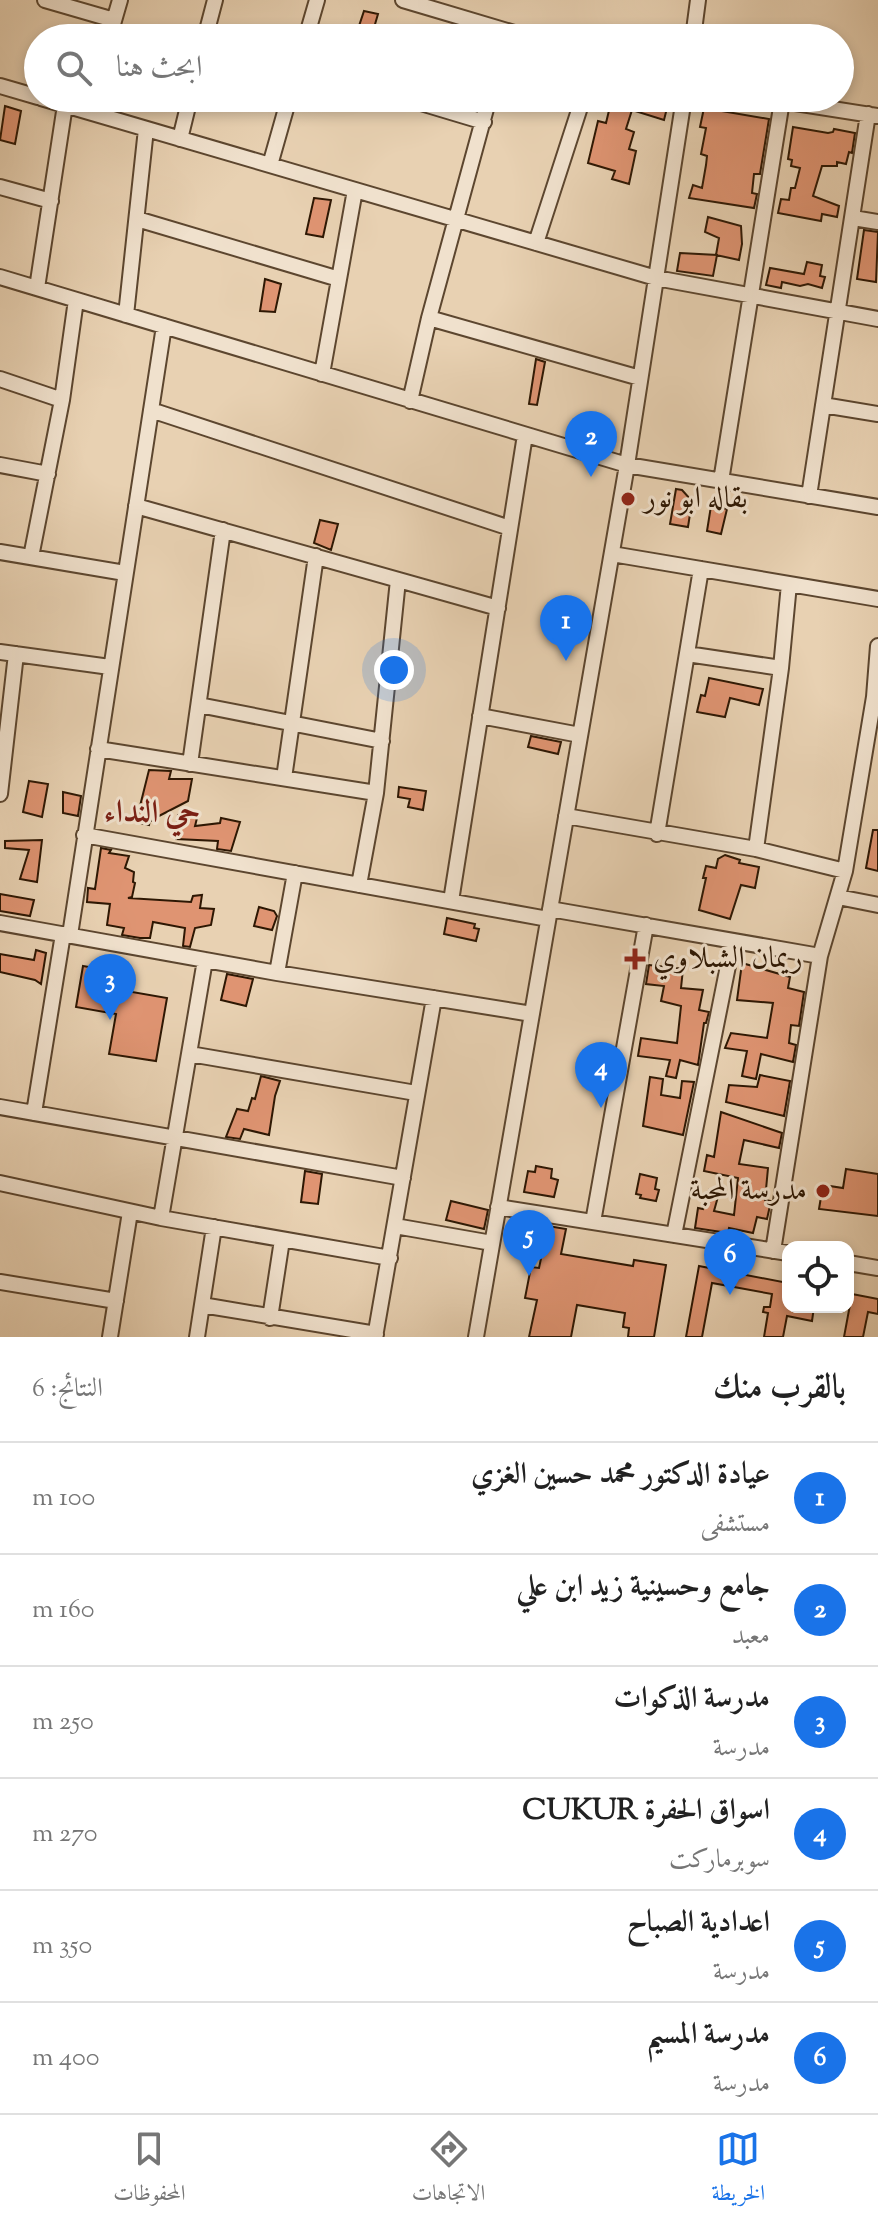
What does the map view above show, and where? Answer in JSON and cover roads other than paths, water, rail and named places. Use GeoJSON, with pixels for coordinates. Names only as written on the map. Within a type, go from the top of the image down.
{"type":"FeatureCollection","features":[{"type":"Feature","properties":{"kind":"street"},"geometry":{"type":"LineString","coordinates":[[45,0],[114,20]]}},
{"type":"Feature","properties":{"kind":"street"},"geometry":{"type":"LineString","coordinates":[[113,24],[120,0]]}},
{"type":"Feature","properties":{"kind":"street"},"geometry":{"type":"LineString","coordinates":[[209,24],[215,0]]}},
{"type":"Feature","properties":{"kind":"street"},"geometry":{"type":"LineString","coordinates":[[310,24],[317,0]]}},
{"type":"Feature","properties":{"kind":"street"},"geometry":{"type":"LineString","coordinates":[[403,0],[474,24]]}},
{"type":"Feature","properties":{"kind":"street"},"geometry":{"type":"LineString","coordinates":[[695,24],[698,0]]}},
{"type":"Feature","properties":{"kind":"street"},"geometry":{"type":"LineString","coordinates":[[0,86],[24,93]]}},
{"type":"Feature","properties":{"kind":"street"},"geometry":{"type":"LineString","coordinates":[[37,288],[64,112]]}},
{"type":"Feature","properties":{"kind":"street"},"geometry":{"type":"LineString","coordinates":[[106,112],[146,129],[656,278],[878,319]]}},
{"type":"Feature","properties":{"kind":"street"},"geometry":{"type":"LineString","coordinates":[[180,139],[187,112]]}},
{"type":"Feature","properties":{"kind":"street"},"geometry":{"type":"LineString","coordinates":[[270,165],[285,112]]}},
{"type":"Feature","properties":{"kind":"street"},"geometry":{"type":"LineString","coordinates":[[451,112],[484,122]]}},
{"type":"Feature","properties":{"kind":"street"},"geometry":{"type":"LineString","coordinates":[[410,401],[429,318],[486,112]]}},
{"type":"Feature","properties":{"kind":"street"},"geometry":{"type":"LineString","coordinates":[[536,243],[578,112]]}},
{"type":"Feature","properties":{"kind":"street"},"geometry":{"type":"LineString","coordinates":[[476,1337],[627,465],[682,112]]}},
{"type":"Feature","properties":{"kind":"street"},"geometry":{"type":"LineString","coordinates":[[721,481],[780,112]]}},
{"type":"Feature","properties":{"kind":"street"},"geometry":{"type":"LineString","coordinates":[[809,496],[853,218],[873,115]]}},
{"type":"Feature","properties":{"kind":"street"},"geometry":{"type":"LineString","coordinates":[[126,315],[146,129]]}},
{"type":"Feature","properties":{"kind":"street"},"geometry":{"type":"LineString","coordinates":[[0,187],[51,201]]}},
{"type":"Feature","properties":{"kind":"street"},"geometry":{"type":"LineString","coordinates":[[322,374],[355,190]]}},
{"type":"Feature","properties":{"kind":"street"},"geometry":{"type":"LineString","coordinates":[[853,218],[878,222]]}},
{"type":"Feature","properties":{"kind":"street"},"geometry":{"type":"LineString","coordinates":[[137,219],[339,279]]}},
{"type":"Feature","properties":{"kind":"street"},"geometry":{"type":"LineString","coordinates":[[0,277],[627,465],[878,507]]}},
{"type":"Feature","properties":{"kind":"street"},"geometry":{"type":"LineString","coordinates":[[31,557],[62,400],[76,300]]}},
{"type":"Feature","properties":{"kind":"street"},"geometry":{"type":"LineString","coordinates":[[429,318],[640,378]]}},
{"type":"Feature","properties":{"kind":"street"},"geometry":{"type":"LineString","coordinates":[[34,1113],[84,835],[164,326]]}},
{"type":"Feature","properties":{"kind":"street"},"geometry":{"type":"LineString","coordinates":[[0,379],[62,400]]}},
{"type":"Feature","properties":{"kind":"street"},"geometry":{"type":"LineString","coordinates":[[823,405],[878,414]]}},
{"type":"Feature","properties":{"kind":"street"},"geometry":{"type":"LineString","coordinates":[[151,410],[510,528]]}},
{"type":"Feature","properties":{"kind":"street"},"geometry":{"type":"LineString","coordinates":[[451,901],[525,435]]}},
{"type":"Feature","properties":{"kind":"street"},"geometry":{"type":"LineString","coordinates":[[0,465],[48,474]]}},
{"type":"Feature","properties":{"kind":"street"},"geometry":{"type":"LineString","coordinates":[[136,506],[498,608]]}},
{"type":"Feature","properties":{"kind":"street"},"geometry":{"type":"LineString","coordinates":[[190,764],[223,530]]}},
{"type":"Feature","properties":{"kind":"street"},"geometry":{"type":"LineString","coordinates":[[0,552],[125,573]]}},
{"type":"Feature","properties":{"kind":"street"},"geometry":{"type":"LineString","coordinates":[[612,554],[878,599]]}},
{"type":"Feature","properties":{"kind":"street"},"geometry":{"type":"LineString","coordinates":[[284,778],[316,556]]}},
{"type":"Feature","properties":{"kind":"street"},"geometry":{"type":"LineString","coordinates":[[657,834],[701,569]]}},
{"type":"Feature","properties":{"kind":"street"},"geometry":{"type":"LineString","coordinates":[[359,885],[376,793],[398,580]]}},
{"type":"Feature","properties":{"kind":"street"},"geometry":{"type":"LineString","coordinates":[[756,849],[781,668],[789,584]]}},
{"type":"Feature","properties":{"kind":"street"},"geometry":{"type":"LineString","coordinates":[[773,1251],[820,956],[845,871],[876,697],[878,646]]}},
{"type":"Feature","properties":{"kind":"street"},"geometry":{"type":"LineString","coordinates":[[0,652],[110,667]]}},
{"type":"Feature","properties":{"kind":"street"},"geometry":{"type":"LineString","coordinates":[[0,794],[16,654]]}},
{"type":"Feature","properties":{"kind":"street"},"geometry":{"type":"LineString","coordinates":[[687,654],[781,668]]}},
{"type":"Feature","properties":{"kind":"street"},"geometry":{"type":"LineString","coordinates":[[199,705],[382,741]]}},
{"type":"Feature","properties":{"kind":"street"},"geometry":{"type":"LineString","coordinates":[[480,716],[580,735]]}},
{"type":"Feature","properties":{"kind":"street"},"geometry":{"type":"LineString","coordinates":[[98,749],[376,793]]}},
{"type":"Feature","properties":{"kind":"street"},"geometry":{"type":"LineString","coordinates":[[566,816],[756,849],[845,871]]}},
{"type":"Feature","properties":{"kind":"street"},"geometry":{"type":"LineString","coordinates":[[84,835],[451,901],[646,925],[820,956]]}},
{"type":"Feature","properties":{"kind":"street"},"geometry":{"type":"LineString","coordinates":[[277,973],[295,873]]}},
{"type":"Feature","properties":{"kind":"street"},"geometry":{"type":"LineString","coordinates":[[838,897],[878,905]]}},
{"type":"Feature","properties":{"kind":"street"},"geometry":{"type":"LineString","coordinates":[[0,923],[277,973],[532,1014]]}},
{"type":"Feature","properties":{"kind":"street"},"geometry":{"type":"LineString","coordinates":[[593,1222],[646,925]]}},
{"type":"Feature","properties":{"kind":"street"},"geometry":{"type":"LineString","coordinates":[[674,1235],[733,941]]}},
{"type":"Feature","properties":{"kind":"street"},"geometry":{"type":"LineString","coordinates":[[161,1218],[205,960]]}},
{"type":"Feature","properties":{"kind":"street"},"geometry":{"type":"LineString","coordinates":[[202,1305],[376,1336],[434,998]]}},
{"type":"Feature","properties":{"kind":"street"},"geometry":{"type":"LineString","coordinates":[[190,1054],[416,1093]]}},
{"type":"Feature","properties":{"kind":"street"},"geometry":{"type":"LineString","coordinates":[[0,1107],[403,1178]]}},
{"type":"Feature","properties":{"kind":"street"},"geometry":{"type":"LineString","coordinates":[[0,1183],[161,1218],[390,1258]]}},
{"type":"Feature","properties":{"kind":"street"},"geometry":{"type":"LineString","coordinates":[[498,1207],[782,1252]]}},
{"type":"Feature","properties":{"kind":"street"},"geometry":{"type":"LineString","coordinates":[[110,1337],[130,1212]]}},
{"type":"Feature","properties":{"kind":"street"},"geometry":{"type":"LineString","coordinates":[[395,1226],[492,1243]]}},
{"type":"Feature","properties":{"kind":"street"},"geometry":{"type":"LineString","coordinates":[[197,1337],[214,1227]]}},
{"type":"Feature","properties":{"kind":"street"},"geometry":{"type":"LineString","coordinates":[[270,1318],[282,1240]]}},
{"type":"Feature","properties":{"kind":"street"},"geometry":{"type":"LineString","coordinates":[[854,1264],[878,1268]]}},
{"type":"Feature","properties":{"kind":"street"},"geometry":{"type":"LineString","coordinates":[[0,1282],[116,1301]]}},
{"type":"Feature","properties":{"kind":"place","name":"جامع وحسينية زيد ابن علي"},"geometry":{"type":"Point","coordinates":[591,477]}},
{"type":"Feature","properties":{"kind":"place","name":"بقاله ابو نور"},"geometry":{"type":"Point","coordinates":[628,499]}},
{"type":"Feature","properties":{"kind":"place","name":"عيادة الدكتور محمد حسين الغزي"},"geometry":{"type":"Point","coordinates":[566,661]}},
{"type":"Feature","properties":{"kind":"place","name":"ريمان الشبلاوي"},"geometry":{"type":"Point","coordinates":[635,959]}},
{"type":"Feature","properties":{"kind":"place","name":"مدرسة الذكوات"},"geometry":{"type":"Point","coordinates":[110,1020]}},
{"type":"Feature","properties":{"kind":"place","name":"اسواق الحفرة CUKUR"},"geometry":{"type":"Point","coordinates":[601,1108]}},
{"type":"Feature","properties":{"kind":"place","name":"مدرسة المحبة"},"geometry":{"type":"Point","coordinates":[823,1191]}},
{"type":"Feature","properties":{"kind":"place","name":"اعدادية الصباح"},"geometry":{"type":"Point","coordinates":[529,1276]}},
{"type":"Feature","properties":{"kind":"place","name":"مدرسة المسيم"},"geometry":{"type":"Point","coordinates":[730,1295]}},
{"type":"Feature","properties":{"kind":"district","name":"حي النداء"},"geometry":{"type":"Point","coordinates":[152,814]}}]}
